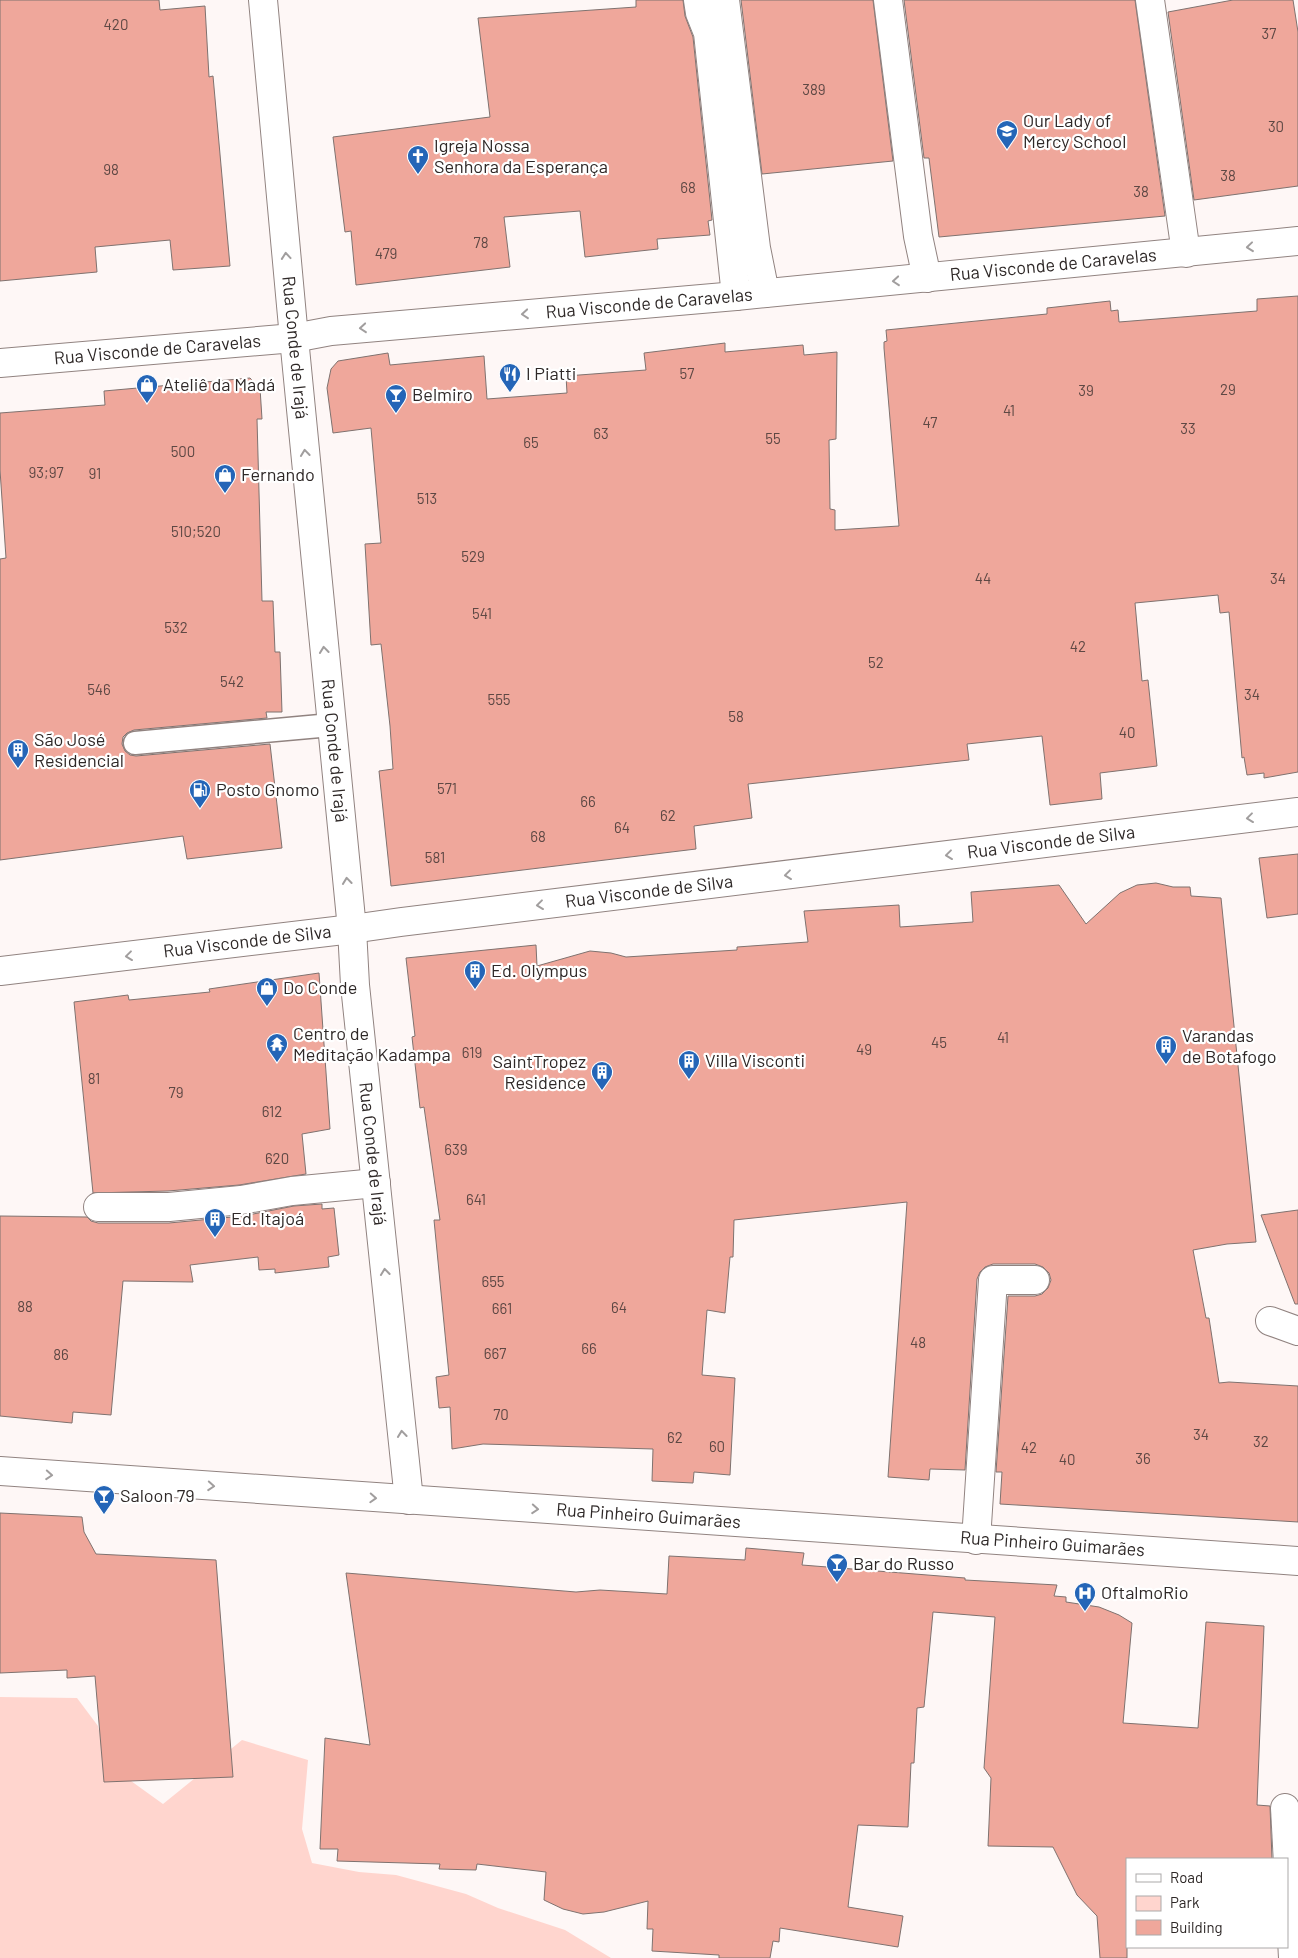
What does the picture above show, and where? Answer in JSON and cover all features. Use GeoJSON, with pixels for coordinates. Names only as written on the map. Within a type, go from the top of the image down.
{"type":"FeatureCollection","features":[{"type":"Feature","properties":{"kind":"street","name":"Rua Conde de Irajá"},"geometry":{"type":"LineString","coordinates":[[263,0],[352,929],[355,985],[409,1500]]}},
{"type":"Feature","properties":{"kind":"street"},"geometry":{"type":"LineString","coordinates":[[698,0],[700,13],[708,33],[736,296]]}},
{"type":"Feature","properties":{"kind":"street"},"geometry":{"type":"LineString","coordinates":[[725,0],[756,248],[766,293]]}},
{"type":"Feature","properties":{"kind":"street"},"geometry":{"type":"LineString","coordinates":[[888,0],[918,236],[927,278]]}},
{"type":"Feature","properties":{"kind":"street"},"geometry":{"type":"LineString","coordinates":[[1150,0],[1186,253]]}},
{"type":"Feature","properties":{"kind":"street","name":"Rua Visconde de Caravelas"},"geometry":{"type":"LineString","coordinates":[[0,363],[294,338],[331,330],[736,296],[1298,241]]}},
{"type":"Feature","properties":{"kind":"street","name":"Rua Visconde de Silva"},"geometry":{"type":"LineString","coordinates":[[0,971],[1298,812]]}},
{"type":"Feature","properties":{"kind":"street"},"geometry":{"type":"LineString","coordinates":[[98,1207],[178,1206],[241,1200],[292,1191],[376,1182]]}},
{"type":"Feature","properties":{"kind":"street"},"geometry":{"type":"LineString","coordinates":[[976,1540],[993,1280],[1035,1280]]}},
{"type":"Feature","properties":{"kind":"street"},"geometry":{"type":"LineString","coordinates":[[1270,1321],[1298,1331]]}},
{"type":"Feature","properties":{"kind":"street","name":"Rua Pinheiro Guimarães"},"geometry":{"type":"LineString","coordinates":[[0,1471],[1298,1561]]}},
{"type":"Feature","properties":{"kind":"street"},"geometry":{"type":"LineString","coordinates":[[1285,1808],[1288,1858]]}},
{"type":"Feature","properties":{"kind":"street"},"geometry":{"type":"LineString","coordinates":[[1288,1864],[1293,1958]]}},
{"type":"Feature","properties":{"kind":"lane"},"geometry":{"type":"LineString","coordinates":[[135,743],[332,725]]}},
{"type":"Feature","properties":{"kind":"green space"},"geometry":{"type":"Polygon","coordinates":[[[0,1697],[77,1698],[98,1726],[106,1763],[163,1804],[242,1740],[308,1760],[302,1829],[312,1863],[359,1872],[396,1875],[466,1894],[498,1908],[565,1930],[611,1958],[0,1958],[0,1697]]]}},
{"type":"Feature","properties":{"kind":"building"},"geometry":{"type":"Polygon","coordinates":[[[0,0],[159,0],[160,10],[205,6],[209,77],[213,76],[230,266],[173,270],[170,240],[95,247],[97,272],[0,281],[0,0]]]}},
{"type":"Feature","properties":{"kind":"building"},"geometry":{"type":"Polygon","coordinates":[[[636,0],[683,0],[685,16],[693,37],[712,220],[708,221],[710,235],[657,239],[658,249],[585,257],[580,211],[504,217],[510,267],[356,285],[351,231],[345,232],[333,137],[490,117],[478,18],[636,7],[636,0]]]}},
{"type":"Feature","properties":{"kind":"building"},"geometry":{"type":"Polygon","coordinates":[[[741,0],[873,0],[893,161],[762,174],[741,0]]]}},
{"type":"Feature","properties":{"kind":"building"},"geometry":{"type":"Polygon","coordinates":[[[904,0],[1135,0],[1165,216],[939,237],[929,158],[924,158],[904,0]]]}},
{"type":"Feature","properties":{"kind":"building"},"geometry":{"type":"Polygon","coordinates":[[[1233,0],[1293,0],[1298,32],[1298,186],[1194,200],[1168,12],[1233,0]]]}},
{"type":"Feature","properties":{"kind":"building"},"geometry":{"type":"Polygon","coordinates":[[[1298,296],[1298,772],[1264,778],[1264,773],[1247,775],[1244,757],[1242,758],[1229,612],[1220,613],[1218,595],[1135,603],[1142,681],[1148,680],[1157,766],[1100,773],[1102,799],[1050,805],[1042,736],[967,744],[969,760],[748,784],[752,818],[694,826],[696,849],[391,886],[379,771],[393,769],[390,726],[381,644],[371,645],[365,544],[381,543],[371,428],[333,433],[327,388],[331,369],[338,361],[388,353],[390,365],[484,356],[487,399],[567,393],[566,376],[646,370],[644,353],[725,343],[725,352],[803,345],[804,355],[837,352],[836,439],[829,440],[830,509],[835,510],[835,530],[899,526],[884,348],[884,342],[887,341],[886,330],[1047,314],[1047,308],[1110,301],[1111,311],[1118,310],[1119,322],[1257,311],[1257,299],[1298,296]]]}},
{"type":"Feature","properties":{"kind":"building"},"geometry":{"type":"Polygon","coordinates":[[[250,378],[260,388],[262,419],[257,419],[262,601],[273,601],[275,652],[280,652],[282,712],[266,712],[267,718],[134,730],[123,737],[122,744],[125,751],[130,755],[136,756],[270,744],[282,848],[187,859],[183,836],[0,860],[0,559],[6,558],[0,470],[0,413],[105,405],[104,391],[250,378]]]}},
{"type":"Feature","properties":{"kind":"building"},"geometry":{"type":"Polygon","coordinates":[[[1298,854],[1298,914],[1267,918],[1259,858],[1298,854]]]}},
{"type":"Feature","properties":{"kind":"building"},"geometry":{"type":"Polygon","coordinates":[[[1156,883],[1173,887],[1190,887],[1191,896],[1221,898],[1256,1242],[1227,1244],[1193,1250],[1206,1318],[1209,1318],[1219,1383],[1298,1386],[1298,1522],[1000,1504],[1002,1472],[996,1472],[1008,1296],[1035,1296],[1042,1294],[1048,1288],[1051,1280],[1049,1273],[1043,1267],[1035,1264],[993,1264],[985,1267],[977,1279],[965,1470],[930,1469],[929,1480],[888,1477],[907,1202],[734,1220],[733,1257],[730,1257],[725,1313],[707,1310],[702,1375],[735,1378],[730,1475],[694,1472],[693,1483],[652,1481],[653,1449],[483,1444],[452,1449],[450,1407],[439,1408],[436,1377],[449,1375],[434,1220],[440,1220],[424,1107],[420,1108],[412,1037],[415,1036],[406,958],[536,945],[537,966],[590,951],[626,957],[737,950],[737,947],[808,942],[804,911],[899,905],[900,927],[973,922],[971,892],[1059,885],[1086,924],[1120,893],[1137,885],[1156,883]]]}},
{"type":"Feature","properties":{"kind":"building"},"geometry":{"type":"Polygon","coordinates":[[[319,973],[330,1129],[302,1134],[306,1174],[239,1185],[168,1191],[93,1193],[74,1002],[128,995],[129,1000],[210,992],[209,989],[319,973]]]}},
{"type":"Feature","properties":{"kind":"building"},"geometry":{"type":"Polygon","coordinates":[[[322,1204],[322,1209],[334,1208],[339,1255],[328,1257],[329,1267],[275,1273],[275,1269],[259,1270],[258,1257],[190,1265],[193,1282],[123,1281],[111,1415],[73,1412],[72,1423],[0,1416],[0,1216],[87,1217],[91,1221],[98,1223],[169,1223],[243,1216],[294,1206],[322,1204]]]}},
{"type":"Feature","properties":{"kind":"building"},"geometry":{"type":"Polygon","coordinates":[[[1298,1210],[1298,1304],[1295,1304],[1261,1215],[1298,1210]]]}},
{"type":"Feature","properties":{"kind":"building"},"geometry":{"type":"Polygon","coordinates":[[[0,1513],[82,1517],[84,1532],[96,1554],[216,1560],[233,1777],[104,1782],[95,1676],[67,1678],[67,1670],[0,1673],[0,1513]]]}},
{"type":"Feature","properties":{"kind":"building"},"geometry":{"type":"Polygon","coordinates":[[[746,1548],[804,1553],[802,1565],[965,1578],[965,1580],[1057,1585],[1054,1596],[1066,1597],[1066,1602],[1099,1607],[1119,1615],[1132,1623],[1123,1723],[1198,1728],[1206,1622],[1264,1626],[1257,1805],[1270,1806],[1272,1858],[1126,1858],[1127,1958],[1100,1958],[1097,1916],[1077,1895],[1053,1847],[988,1846],[991,1778],[984,1768],[995,1617],[933,1612],[924,1707],[917,1708],[914,1763],[911,1763],[908,1827],[858,1825],[848,1907],[903,1916],[898,1947],[780,1928],[779,1942],[773,1941],[770,1958],[719,1958],[719,1955],[652,1951],[653,1929],[647,1929],[648,1901],[604,1912],[583,1914],[563,1909],[544,1900],[546,1872],[477,1864],[476,1870],[439,1869],[440,1864],[337,1861],[338,1849],[320,1849],[325,1738],[370,1745],[346,1573],[576,1592],[600,1590],[667,1594],[669,1556],[745,1560],[746,1548]]]}},
{"type":"Feature","properties":{"kind":"place","name":"Our Lady of Mercy School"},"geometry":{"type":"Point","coordinates":[1007,150]}},
{"type":"Feature","properties":{"kind":"place","name":"Igreja Nossa Senhora da Esperança"},"geometry":{"type":"Point","coordinates":[418,175]}},
{"type":"Feature","properties":{"kind":"place","name":"I Piatti"},"geometry":{"type":"Point","coordinates":[510,393]}},
{"type":"Feature","properties":{"kind":"place","name":"Ateliê da Madá"},"geometry":{"type":"Point","coordinates":[147,404]}},
{"type":"Feature","properties":{"kind":"place","name":"Belmiro"},"geometry":{"type":"Point","coordinates":[396,414]}},
{"type":"Feature","properties":{"kind":"place","name":"Fernando"},"geometry":{"type":"Point","coordinates":[225,494]}},
{"type":"Feature","properties":{"kind":"place","name":"São José Residencial"},"geometry":{"type":"Point","coordinates":[18,769]}},
{"type":"Feature","properties":{"kind":"place","name":"Posto Gnomo"},"geometry":{"type":"Point","coordinates":[200,809]}},
{"type":"Feature","properties":{"kind":"place","name":"Ed. Olympus"},"geometry":{"type":"Point","coordinates":[475,990]}},
{"type":"Feature","properties":{"kind":"place","name":"Do Conde"},"geometry":{"type":"Point","coordinates":[267,1007]}},
{"type":"Feature","properties":{"kind":"place","name":"Centro de Meditação Kadampa"},"geometry":{"type":"Point","coordinates":[277,1063]}},
{"type":"Feature","properties":{"kind":"place","name":"Varandas de Botafogo"},"geometry":{"type":"Point","coordinates":[1166,1065]}},
{"type":"Feature","properties":{"kind":"place","name":"Villa Visconti"},"geometry":{"type":"Point","coordinates":[689,1080]}},
{"type":"Feature","properties":{"kind":"place","name":"SaintTropez Residence"},"geometry":{"type":"Point","coordinates":[602,1091]}},
{"type":"Feature","properties":{"kind":"place","name":"Ed. Itajoá"},"geometry":{"type":"Point","coordinates":[215,1238]}},
{"type":"Feature","properties":{"kind":"place","name":"Saloon 79"},"geometry":{"type":"Point","coordinates":[104,1515]}},
{"type":"Feature","properties":{"kind":"place","name":"Bar do Russo"},"geometry":{"type":"Point","coordinates":[837,1583]}},
{"type":"Feature","properties":{"kind":"place","name":"OftalmoRio"},"geometry":{"type":"Point","coordinates":[1085,1612]}}]}
